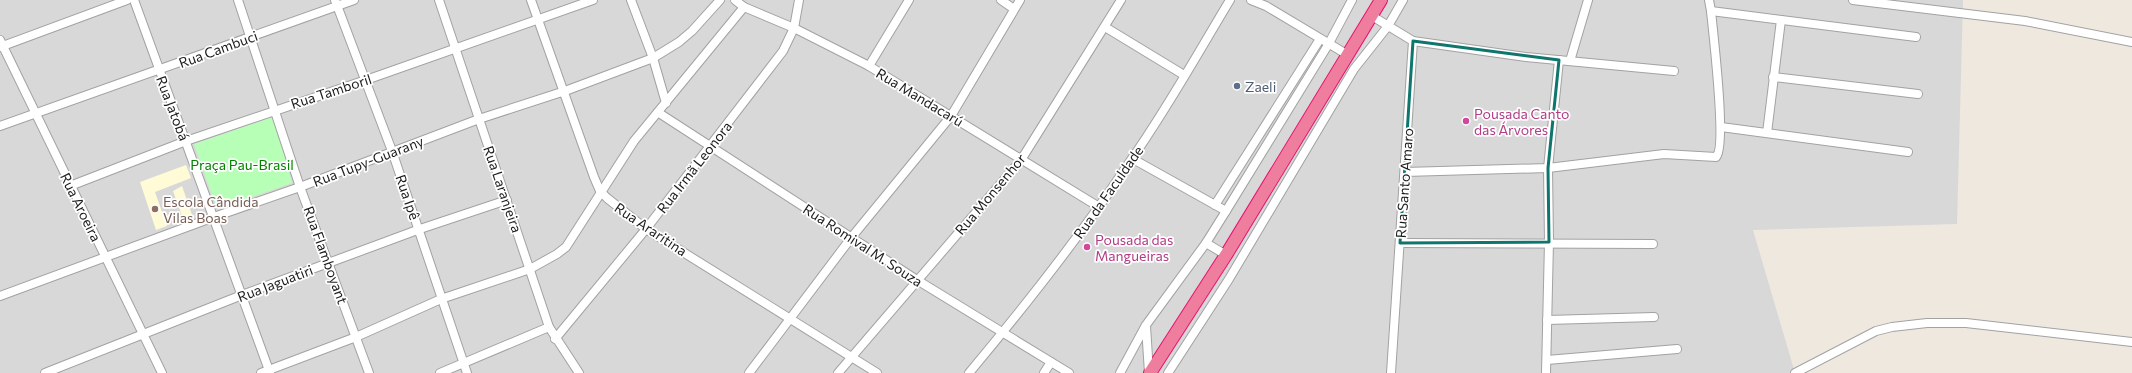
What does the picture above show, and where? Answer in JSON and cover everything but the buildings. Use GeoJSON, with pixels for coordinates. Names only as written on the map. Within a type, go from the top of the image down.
{"type":"FeatureCollection","features":[{"type":"Feature","properties":{"kind":"highway"},"geometry":{"type":"LineString","coordinates":[[1150,373],[1226,255],[1381,0]]}},
{"type":"Feature","properties":{"kind":"street"},"geometry":{"type":"LineString","coordinates":[[1,44],[128,0]]}},
{"type":"Feature","properties":{"kind":"street","name":"Rua Jatobá"},"geometry":{"type":"LineString","coordinates":[[134,0],[242,295],[267,372]]}},
{"type":"Feature","properties":{"kind":"street","name":"Rua Flamboyant"},"geometry":{"type":"LineString","coordinates":[[238,0],[300,187],[369,373]]}},
{"type":"Feature","properties":{"kind":"street","name":"Rua Cambuci"},"geometry":{"type":"LineString","coordinates":[[0,126],[159,71],[336,3],[354,0]]}},
{"type":"Feature","properties":{"kind":"street","name":"Rua Laranjeira"},"geometry":{"type":"LineString","coordinates":[[439,0],[549,327],[555,339],[579,373]]}},
{"type":"Feature","properties":{"kind":"street"},"geometry":{"type":"LineString","coordinates":[[532,0],[600,191]]}},
{"type":"Feature","properties":{"kind":"street","name":"Rua Tamboril"},"geometry":{"type":"LineString","coordinates":[[70,186],[186,141],[366,80],[593,0]]}},
{"type":"Feature","properties":{"kind":"street"},"geometry":{"type":"LineString","coordinates":[[632,0],[653,58],[666,103]]}},
{"type":"Feature","properties":{"kind":"street","name":"Rua Tupy-Guarany"},"geometry":{"type":"LineString","coordinates":[[0,296],[300,187],[479,119],[564,91],[653,58],[679,42],[692,31],[720,0]]}},
{"type":"Feature","properties":{"kind":"street","name":"Rua Mandacarú"},"geometry":{"type":"LineString","coordinates":[[735,0],[744,7],[794,28],[869,66],[1099,207]]}},
{"type":"Feature","properties":{"kind":"street"},"geometry":{"type":"LineString","coordinates":[[794,28],[799,0]]}},
{"type":"Feature","properties":{"kind":"street"},"geometry":{"type":"LineString","coordinates":[[869,66],[909,0]]}},
{"type":"Feature","properties":{"kind":"street"},"geometry":{"type":"LineString","coordinates":[[1001,0],[1014,9]]}},
{"type":"Feature","properties":{"kind":"street"},"geometry":{"type":"LineString","coordinates":[[749,373],[851,238],[951,116],[1020,0]]}},
{"type":"Feature","properties":{"kind":"street","name":"Rua Monsenhor"},"geometry":{"type":"LineString","coordinates":[[838,373],[1021,160],[1121,0]]}},
{"type":"Feature","properties":{"kind":"street","name":"Rua da Faculdade"},"geometry":{"type":"LineString","coordinates":[[969,373],[1003,333],[1099,207],[1133,159],[1230,0]]}},
{"type":"Feature","properties":{"kind":"street"},"geometry":{"type":"LineString","coordinates":[[1251,0],[1266,6],[1328,45],[1348,55]]}},
{"type":"Feature","properties":{"kind":"street"},"geometry":{"type":"LineString","coordinates":[[1120,373],[1146,325],[1206,243],[1226,211],[1328,45],[1352,0]]}},
{"type":"Feature","properties":{"kind":"street"},"geometry":{"type":"LineString","coordinates":[[1168,373],[1233,272],[1354,69],[1388,26],[1404,0]]}},
{"type":"Feature","properties":{"kind":"street"},"geometry":{"type":"LineString","coordinates":[[1570,60],[1588,0]]}},
{"type":"Feature","properties":{"kind":"street"},"geometry":{"type":"LineString","coordinates":[[1405,172],[1548,168],[1664,154],[1716,157],[1719,153],[1721,127],[1709,0]]}},
{"type":"Feature","properties":{"kind":"street"},"geometry":{"type":"LineString","coordinates":[[1853,0],[2025,21],[2132,42]]}},
{"type":"Feature","properties":{"kind":"street","name":"Rua Ipê"},"geometry":{"type":"LineString","coordinates":[[336,3],[366,80],[420,230],[441,299],[467,373]]}},
{"type":"Feature","properties":{"kind":"street"},"geometry":{"type":"LineString","coordinates":[[267,372],[356,337],[441,299],[530,269],[557,254],[566,247],[625,153],[744,7]]}},
{"type":"Feature","properties":{"kind":"street"},"geometry":{"type":"LineString","coordinates":[[1711,11],[1916,37]]}},
{"type":"Feature","properties":{"kind":"street"},"geometry":{"type":"LineString","coordinates":[[1372,16],[1413,41],[1559,60],[1674,71]]}},
{"type":"Feature","properties":{"kind":"street"},"geometry":{"type":"LineString","coordinates":[[1767,133],[1781,20]]}},
{"type":"Feature","properties":{"kind":"street"},"geometry":{"type":"LineString","coordinates":[[1105,27],[1184,75]]}},
{"type":"Feature","properties":{"kind":"street","name":"Rua Irmã Leonora"},"geometry":{"type":"LineString","coordinates":[[555,339],[646,229],[710,147],[783,51],[794,28]]}},
{"type":"Feature","properties":{"kind":"street"},"geometry":{"type":"LineString","coordinates":[[1215,205],[1320,39]]}},
{"type":"Feature","properties":{"kind":"street","name":"Rua Santo Amaro"},"geometry":{"type":"LineString","coordinates":[[1391,373],[1413,41]]}},
{"type":"Feature","properties":{"kind":"street","name":"Rua Aroeira"},"geometry":{"type":"LineString","coordinates":[[1,44],[162,373]]}},
{"type":"Feature","properties":{"kind":"street"},"geometry":{"type":"LineString","coordinates":[[1559,60],[1548,168],[1548,369],[1677,349]]}},
{"type":"Feature","properties":{"kind":"street"},"geometry":{"type":"LineString","coordinates":[[1773,77],[1918,94]]}},
{"type":"Feature","properties":{"kind":"street","name":"Rua Romival M. Souza"},"geometry":{"type":"LineString","coordinates":[[658,113],[917,280],[1069,373]]}},
{"type":"Feature","properties":{"kind":"street"},"geometry":{"type":"LineString","coordinates":[[1721,127],[1908,152]]}},
{"type":"Feature","properties":{"kind":"street"},"geometry":{"type":"LineString","coordinates":[[1133,159],[1226,211]]}},
{"type":"Feature","properties":{"kind":"street","name":"Rua Araritina"},"geometry":{"type":"LineString","coordinates":[[600,191],[646,229],[792,318],[851,358],[877,373]]}},
{"type":"Feature","properties":{"kind":"street","name":"Rua Jaguatiri"},"geometry":{"type":"LineString","coordinates":[[45,373],[144,336],[242,295],[507,200]]}},
{"type":"Feature","properties":{"kind":"street"},"geometry":{"type":"LineString","coordinates":[[1400,243],[1549,242],[1653,244]]}},
{"type":"Feature","properties":{"kind":"street"},"geometry":{"type":"LineString","coordinates":[[1206,243],[1226,255]]}},
{"type":"Feature","properties":{"kind":"street"},"geometry":{"type":"LineString","coordinates":[[1548,320],[1654,317]]}},
{"type":"Feature","properties":{"kind":"street"},"geometry":{"type":"LineString","coordinates":[[1795,373],[1876,331],[1892,327],[1927,323],[1966,322],[2132,342]]}},
{"type":"Feature","properties":{"kind":"street"},"geometry":{"type":"LineString","coordinates":[[1146,325],[1150,373]]}},
{"type":"Feature","properties":{"kind":"street"},"geometry":{"type":"LineString","coordinates":[[440,373],[549,327]]}},
{"type":"Feature","properties":{"kind":"street"},"geometry":{"type":"LineString","coordinates":[[1044,373],[1051,362]]}},
{"type":"Feature","properties":{"kind":"highlighted area"},"geometry":{"type":"Polygon","coordinates":[[[1413,41],[1559,60],[1548,168],[1549,242],[1400,243],[1413,41]]]}},
{"type":"Feature","properties":{"kind":"shaded area"},"geometry":{"type":"Polygon","coordinates":[[[0,0],[1963,0],[1957,224],[1753,230],[1795,373],[0,373],[0,0]]]}},
{"type":"Feature","properties":{"kind":"shaded area","name":"Escola Cândida Vilas Boas"},"geometry":{"type":"Polygon","coordinates":[[[186,165],[191,178],[155,192],[167,226],[156,230],[140,182],[186,165]]]}},
{"type":"Feature","properties":{"kind":"shaded area"},"geometry":{"type":"Polygon","coordinates":[[[182,186],[193,218],[184,221],[173,191],[182,186]]]}},
{"type":"Feature","properties":{"kind":"green space","name":"Praça Pau-Brasil"},"geometry":{"type":"Polygon","coordinates":[[[273,117],[292,183],[217,209],[194,144],[273,117]]]}},
{"type":"Feature","properties":{"kind":"place","name":"Zaeli"},"geometry":{"type":"Point","coordinates":[1237,86]}},
{"type":"Feature","properties":{"kind":"place","name":"Pousada Canto das Árvores"},"geometry":{"type":"Point","coordinates":[1466,121]}},
{"type":"Feature","properties":{"kind":"place","name":"Escola Cândida Vilas Boas"},"geometry":{"type":"Point","coordinates":[155,209]}},
{"type":"Feature","properties":{"kind":"place","name":"Pousada das Mangueiras"},"geometry":{"type":"Point","coordinates":[1087,247]}}]}
